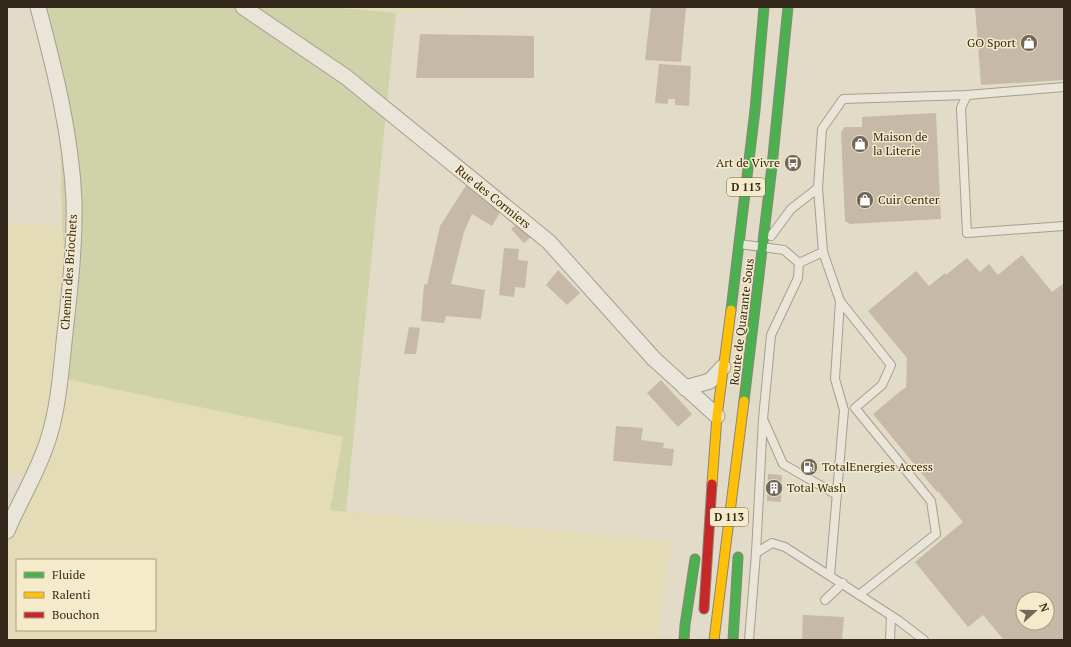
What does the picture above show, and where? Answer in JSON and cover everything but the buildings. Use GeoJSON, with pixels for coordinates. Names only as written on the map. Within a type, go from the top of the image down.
{"type":"FeatureCollection","features":[{"type":"Feature","properties":{"kind":"main road","name":"Route de Quarante Sous"},"geometry":{"type":"LineString","coordinates":[[704,617],[717,416],[755,110],[764,7]]}},
{"type":"Feature","properties":{"kind":"main road","name":"Route de Quarante Sous"},"geometry":{"type":"LineString","coordinates":[[714,640],[781,94],[788,7]]}},
{"type":"Feature","properties":{"kind":"main road"},"geometry":{"type":"LineString","coordinates":[[741,499],[745,393]]}},
{"type":"Feature","properties":{"kind":"main road"},"geometry":{"type":"LineString","coordinates":[[700,524],[717,416]]}},
{"type":"Feature","properties":{"kind":"main road"},"geometry":{"type":"LineString","coordinates":[[733,640],[739,545]]}},
{"type":"Feature","properties":{"kind":"main road"},"geometry":{"type":"LineString","coordinates":[[684,640],[684,625],[697,548]]}},
{"type":"Feature","properties":{"kind":"street","name":"Chemin des Briochets"},"geometry":{"type":"LineString","coordinates":[[7,531],[48,441],[55,414],[71,278],[74,237],[74,199],[70,153],[63,106],[38,7]]}},
{"type":"Feature","properties":{"kind":"street","name":"Rue des Cormiers"},"geometry":{"type":"LineString","coordinates":[[243,7],[346,77],[549,242],[654,359],[717,416]]}},
{"type":"Feature","properties":{"kind":"street"},"geometry":{"type":"LineString","coordinates":[[685,388],[710,381],[723,367]]}},
{"type":"Feature","properties":{"kind":"lane"},"geometry":{"type":"LineString","coordinates":[[844,410],[855,408],[882,385],[891,365],[840,301],[823,252],[818,188],[822,128],[843,99],[967,95],[1064,87]]}},
{"type":"Feature","properties":{"kind":"lane"},"geometry":{"type":"LineString","coordinates":[[967,95],[961,108],[967,233],[1064,226]]}},
{"type":"Feature","properties":{"kind":"lane"},"geometry":{"type":"LineString","coordinates":[[763,246],[791,209],[818,188]]}},
{"type":"Feature","properties":{"kind":"lane"},"geometry":{"type":"LineString","coordinates":[[739,244],[784,250],[799,263]]}},
{"type":"Feature","properties":{"kind":"lane"},"geometry":{"type":"LineString","coordinates":[[799,263],[823,252]]}},
{"type":"Feature","properties":{"kind":"lane"},"geometry":{"type":"LineString","coordinates":[[749,640],[756,553],[763,419],[771,335],[798,278],[799,263]]}},
{"type":"Feature","properties":{"kind":"lane"},"geometry":{"type":"LineString","coordinates":[[830,575],[844,410],[835,379],[840,301]]}},
{"type":"Feature","properties":{"kind":"lane"},"geometry":{"type":"LineString","coordinates":[[855,408],[930,501],[936,534],[859,595]]}},
{"type":"Feature","properties":{"kind":"lane"},"geometry":{"type":"LineString","coordinates":[[763,419],[783,464],[837,495]]}},
{"type":"Feature","properties":{"kind":"lane"},"geometry":{"type":"LineString","coordinates":[[756,553],[772,544],[785,547],[843,583],[924,640]]}},
{"type":"Feature","properties":{"kind":"lane"},"geometry":{"type":"LineString","coordinates":[[825,600],[843,583]]}},
{"type":"Feature","properties":{"kind":"lane"},"geometry":{"type":"LineString","coordinates":[[890,640],[891,616]]}},
{"type":"Feature","properties":{"kind":"shaded area"},"geometry":{"type":"Polygon","coordinates":[[[330,7],[479,7],[396,13],[330,7]]]}},
{"type":"Feature","properties":{"kind":"shaded area"},"geometry":{"type":"Polygon","coordinates":[[[7,223],[62,226],[66,267],[57,377],[343,437],[330,510],[672,541],[658,640],[7,640],[7,547],[16,492],[50,471],[7,473],[7,223]]]}},
{"type":"Feature","properties":{"kind":"green space"},"geometry":{"type":"Polygon","coordinates":[[[36,7],[330,7],[396,13],[346,512],[330,510],[343,437],[57,377],[66,267],[62,226],[60,104],[36,7]]]}},
{"type":"Feature","properties":{"kind":"traffic: fast"},"geometry":{"type":"LineString","coordinates":[[731,310],[755,110],[764,7]]}},
{"type":"Feature","properties":{"kind":"traffic: fast"},"geometry":{"type":"LineString","coordinates":[[744,401],[772,166],[788,7]]}},
{"type":"Feature","properties":{"kind":"traffic: fast"},"geometry":{"type":"LineString","coordinates":[[733,640],[738,557]]}},
{"type":"Feature","properties":{"kind":"traffic: fast"},"geometry":{"type":"LineString","coordinates":[[684,640],[695,559]]}},
{"type":"Feature","properties":{"kind":"traffic: slow"},"geometry":{"type":"LineString","coordinates":[[712,484],[717,416],[731,310]]}},
{"type":"Feature","properties":{"kind":"traffic: slow"},"geometry":{"type":"LineString","coordinates":[[714,640],[744,401]]}},
{"type":"Feature","properties":{"kind":"traffic: jam"},"geometry":{"type":"LineString","coordinates":[[704,609],[712,484]]}},
{"type":"Feature","properties":{"kind":"place","name":"GO Sport"},"geometry":{"type":"Point","coordinates":[1029,43]}},
{"type":"Feature","properties":{"kind":"place","name":"Maison de la Literie"},"geometry":{"type":"Point","coordinates":[860,144]}},
{"type":"Feature","properties":{"kind":"place","name":"Art de Vivre"},"geometry":{"type":"Point","coordinates":[793,163]}},
{"type":"Feature","properties":{"kind":"place","name":"Cuir Center"},"geometry":{"type":"Point","coordinates":[865,200]}},
{"type":"Feature","properties":{"kind":"place","name":"TotalEnergies Access"},"geometry":{"type":"Point","coordinates":[809,467]}},
{"type":"Feature","properties":{"kind":"place","name":"Total Wash"},"geometry":{"type":"Point","coordinates":[774,488]}}]}
